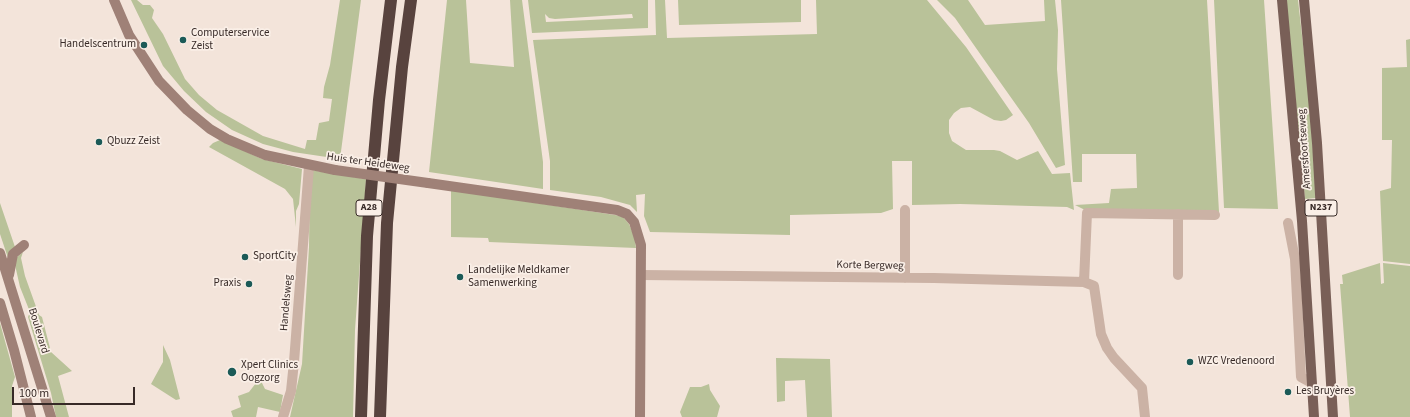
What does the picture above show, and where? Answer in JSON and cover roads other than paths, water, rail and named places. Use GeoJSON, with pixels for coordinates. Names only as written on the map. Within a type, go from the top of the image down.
{"type":"FeatureCollection","features":[{"type":"Feature","properties":{"kind":"highway","name":"A28"},"geometry":{"type":"LineString","coordinates":[[361,417],[367,236],[379,100],[391,0]]}},
{"type":"Feature","properties":{"kind":"highway","name":"A28"},"geometry":{"type":"LineString","coordinates":[[380,417],[387,223],[402,67],[411,0]]}},
{"type":"Feature","properties":{"kind":"highway","name":"A28"},"geometry":{"type":"LineString","coordinates":[[381,381],[385,417]]}},
{"type":"Feature","properties":{"kind":"main road","name":"Amersfoortseweg"},"geometry":{"type":"LineString","coordinates":[[1282,0],[1302,221],[1314,417]]}},
{"type":"Feature","properties":{"kind":"main road","name":"Amersfoortseweg"},"geometry":{"type":"LineString","coordinates":[[1304,0],[1317,143],[1333,417]]}},
{"type":"Feature","properties":{"kind":"street","name":"Huis ter Heideweg"},"geometry":{"type":"LineString","coordinates":[[114,0],[130,35],[154,74],[187,110],[210,129],[249,150],[278,160],[309,166],[617,210],[627,214],[634,222],[638,232],[641,245],[641,275]]}},
{"type":"Feature","properties":{"kind":"street","name":"Handelsweg"},"geometry":{"type":"LineString","coordinates":[[283,417],[291,391],[309,166]]}},
{"type":"Feature","properties":{"kind":"street"},"geometry":{"type":"LineString","coordinates":[[905,210],[905,278]]}},
{"type":"Feature","properties":{"kind":"street"},"geometry":{"type":"LineString","coordinates":[[1145,417],[1142,388],[1114,358],[1107,348],[1101,334],[1094,286],[1084,282],[1087,213],[1215,215]]}},
{"type":"Feature","properties":{"kind":"street"},"geometry":{"type":"LineString","coordinates":[[1178,214],[1178,275]]}},
{"type":"Feature","properties":{"kind":"street"},"geometry":{"type":"LineString","coordinates":[[1288,222],[1295,259],[1301,377],[1312,383]]}},
{"type":"Feature","properties":{"kind":"street"},"geometry":{"type":"LineString","coordinates":[[8,277],[13,254],[24,245]]}},
{"type":"Feature","properties":{"kind":"street","name":"Boulevard"},"geometry":{"type":"LineString","coordinates":[[0,253],[51,417]]}},
{"type":"Feature","properties":{"kind":"street"},"geometry":{"type":"LineString","coordinates":[[640,417],[641,275]]}},
{"type":"Feature","properties":{"kind":"street","name":"Korte Bergweg"},"geometry":{"type":"LineString","coordinates":[[641,275],[1084,282]]}},
{"type":"Feature","properties":{"kind":"street"},"geometry":{"type":"LineString","coordinates":[[0,303],[16,357],[30,417]]}},
{"type":"Feature","properties":{"kind":"place","name":"Computerservice Zeist"},"geometry":{"type":"Point","coordinates":[183,40]}},
{"type":"Feature","properties":{"kind":"place","name":"Handelscentrum"},"geometry":{"type":"Point","coordinates":[144,45]}},
{"type":"Feature","properties":{"kind":"place","name":"Qbuzz Zeist"},"geometry":{"type":"Point","coordinates":[99,142]}},
{"type":"Feature","properties":{"kind":"place","name":"SportCity"},"geometry":{"type":"Point","coordinates":[245,257]}},
{"type":"Feature","properties":{"kind":"place","name":"Landelijke Meldkamer Samenwerking"},"geometry":{"type":"Point","coordinates":[460,277]}},
{"type":"Feature","properties":{"kind":"place","name":"Praxis"},"geometry":{"type":"Point","coordinates":[249,284]}},
{"type":"Feature","properties":{"kind":"place","name":"WZC Vredenoord"},"geometry":{"type":"Point","coordinates":[1190,362]}},
{"type":"Feature","properties":{"kind":"place","name":"Xpert Clinics Oogzorg"},"geometry":{"type":"Point","coordinates":[232,372]}},
{"type":"Feature","properties":{"kind":"place","name":"Les Bruyères"},"geometry":{"type":"Point","coordinates":[1288,392]}}]}
